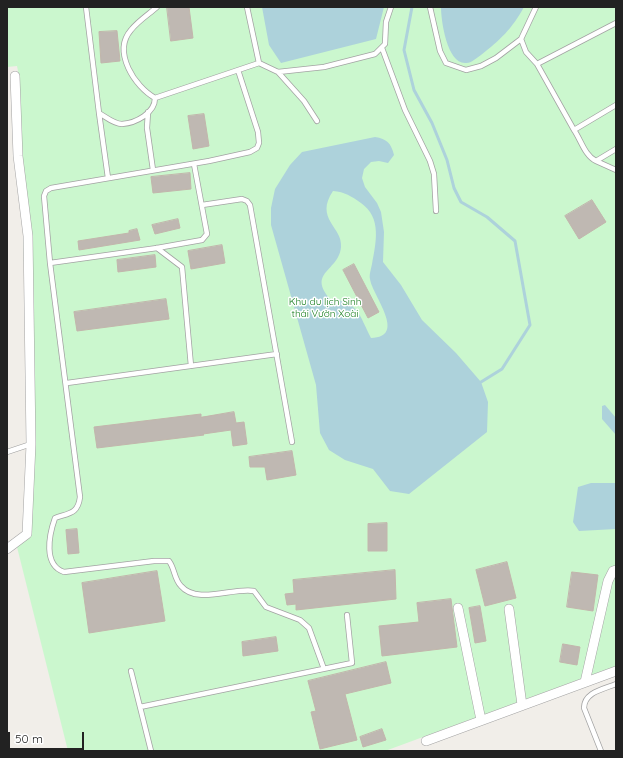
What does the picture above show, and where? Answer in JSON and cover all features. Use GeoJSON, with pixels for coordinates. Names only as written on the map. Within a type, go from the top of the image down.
{"type":"FeatureCollection","features":[{"type":"Feature","properties":{"kind":"street"},"geometry":{"type":"LineString","coordinates":[[7,549],[27,534],[31,444],[28,236],[18,156],[15,76]]}},
{"type":"Feature","properties":{"kind":"street"},"geometry":{"type":"LineString","coordinates":[[585,682],[608,581],[613,571],[616,570]]}},
{"type":"Feature","properties":{"kind":"street"},"geometry":{"type":"LineString","coordinates":[[458,608],[481,720]]}},
{"type":"Feature","properties":{"kind":"street"},"geometry":{"type":"LineString","coordinates":[[509,608],[522,705]]}},
{"type":"Feature","properties":{"kind":"street"},"geometry":{"type":"LineString","coordinates":[[426,741],[616,670]]}},
{"type":"Feature","properties":{"kind":"lane"},"geometry":{"type":"LineString","coordinates":[[86,7],[108,178]]}},
{"type":"Feature","properties":{"kind":"lane"},"geometry":{"type":"LineString","coordinates":[[155,98],[140,86],[128,67],[124,54],[126,38],[130,30],[157,7]]}},
{"type":"Feature","properties":{"kind":"lane"},"geometry":{"type":"LineString","coordinates":[[247,7],[259,63]]}},
{"type":"Feature","properties":{"kind":"lane"},"geometry":{"type":"LineString","coordinates":[[278,72],[324,67],[375,54],[385,44],[386,22],[391,7]]}},
{"type":"Feature","properties":{"kind":"lane"},"geometry":{"type":"LineString","coordinates":[[430,7],[440,51],[446,62],[466,70],[481,66],[496,58],[521,39],[536,7]]}},
{"type":"Feature","properties":{"kind":"lane"},"geometry":{"type":"LineString","coordinates":[[537,64],[616,22]]}},
{"type":"Feature","properties":{"kind":"lane"},"geometry":{"type":"LineString","coordinates":[[521,39],[526,52],[537,64],[588,156],[616,170]]}},
{"type":"Feature","properties":{"kind":"lane"},"geometry":{"type":"LineString","coordinates":[[382,48],[406,110],[432,168],[436,211]]}},
{"type":"Feature","properties":{"kind":"lane"},"geometry":{"type":"LineString","coordinates":[[155,98],[259,63],[278,72],[304,100],[317,121]]}},
{"type":"Feature","properties":{"kind":"lane"},"geometry":{"type":"LineString","coordinates":[[238,70],[258,132],[259,143],[257,148],[250,152],[194,164],[51,188],[46,191],[44,205],[50,263],[67,383],[80,497],[75,511],[55,518],[51,529],[50,559],[56,570],[64,572],[75,572],[154,561],[169,561],[173,566],[176,578],[181,587],[186,590],[208,595],[228,594],[244,589],[254,591],[266,607],[300,620],[309,628],[324,669]]}},
{"type":"Feature","properties":{"kind":"lane"},"geometry":{"type":"LineString","coordinates":[[99,113],[112,121],[122,124],[142,118],[155,103],[155,98]]}},
{"type":"Feature","properties":{"kind":"lane"},"geometry":{"type":"LineString","coordinates":[[574,130],[616,105]]}},
{"type":"Feature","properties":{"kind":"lane"},"geometry":{"type":"LineString","coordinates":[[148,112],[147,128],[153,170]]}},
{"type":"Feature","properties":{"kind":"lane"},"geometry":{"type":"LineString","coordinates":[[596,161],[616,149]]}},
{"type":"Feature","properties":{"kind":"lane"},"geometry":{"type":"LineString","coordinates":[[50,263],[202,240],[207,234],[194,164]]}},
{"type":"Feature","properties":{"kind":"lane"},"geometry":{"type":"LineString","coordinates":[[202,205],[242,199],[247,201],[250,206],[292,442]]}},
{"type":"Feature","properties":{"kind":"lane"},"geometry":{"type":"LineString","coordinates":[[157,248],[182,268],[191,366]]}},
{"type":"Feature","properties":{"kind":"lane"},"geometry":{"type":"LineString","coordinates":[[67,383],[277,354]]}},
{"type":"Feature","properties":{"kind":"lane"},"geometry":{"type":"LineString","coordinates":[[7,452],[31,444]]}},
{"type":"Feature","properties":{"kind":"lane"},"geometry":{"type":"LineString","coordinates":[[140,708],[352,663],[347,616]]}},
{"type":"Feature","properties":{"kind":"lane"},"geometry":{"type":"LineString","coordinates":[[131,671],[151,751]]}},
{"type":"Feature","properties":{"kind":"lane"},"geometry":{"type":"LineString","coordinates":[[602,751],[584,708],[584,702],[588,696],[616,684]]}},
{"type":"Feature","properties":{"kind":"green space","name":"Khu du lịch Sinh thái Vườn Xoài"},"geometry":{"type":"Polygon","coordinates":[[[7,7],[616,7],[616,666],[385,751],[68,751],[17,547],[30,536],[31,530],[19,76],[17,66],[7,67],[7,7]]]}},
{"type":"Feature","properties":{"kind":"water"},"geometry":{"type":"Polygon","coordinates":[[[262,7],[384,7],[376,39],[281,63],[269,45],[262,7]]]}},
{"type":"Feature","properties":{"kind":"water"},"geometry":{"type":"Polygon","coordinates":[[[441,7],[524,7],[515,22],[500,39],[471,62],[465,63],[459,61],[449,49],[442,22],[441,7]]]}},
{"type":"Feature","properties":{"kind":"water"},"geometry":{"type":"Polygon","coordinates":[[[375,137],[388,142],[394,155],[388,163],[379,161],[371,162],[364,169],[362,178],[365,187],[377,203],[381,212],[384,232],[383,262],[401,285],[422,320],[456,353],[481,382],[488,402],[487,432],[409,494],[390,491],[373,469],[345,460],[329,450],[320,433],[316,385],[271,225],[271,208],[275,189],[290,165],[302,152],[375,137]],[[333,191],[328,201],[328,216],[338,234],[341,247],[339,255],[323,277],[322,283],[324,290],[330,299],[347,303],[357,311],[371,338],[382,336],[387,331],[387,323],[385,314],[372,286],[370,277],[376,239],[375,223],[368,209],[361,203],[341,192],[333,191]]]}},
{"type":"Feature","properties":{"kind":"water"},"geometry":{"type":"Polygon","coordinates":[[[605,405],[616,418],[616,435],[602,419],[602,406],[605,405]]]}},
{"type":"Feature","properties":{"kind":"water"},"geometry":{"type":"Polygon","coordinates":[[[591,483],[616,483],[616,529],[579,531],[573,522],[578,487],[591,483]]]}},
{"type":"Feature","properties":{"kind":"building"},"geometry":{"type":"Polygon","coordinates":[[[167,7],[189,7],[193,38],[171,41],[167,7]]]}},
{"type":"Feature","properties":{"kind":"building"},"geometry":{"type":"Polygon","coordinates":[[[117,31],[120,61],[101,63],[99,32],[117,31]]]}},
{"type":"Feature","properties":{"kind":"building"},"geometry":{"type":"Polygon","coordinates":[[[204,114],[209,146],[193,149],[188,116],[204,114]]]}},
{"type":"Feature","properties":{"kind":"building"},"geometry":{"type":"Polygon","coordinates":[[[190,173],[191,189],[153,193],[151,177],[190,173]]]}},
{"type":"Feature","properties":{"kind":"building"},"geometry":{"type":"Polygon","coordinates":[[[592,200],[606,222],[579,239],[565,216],[592,200]]]}},
{"type":"Feature","properties":{"kind":"building"},"geometry":{"type":"Polygon","coordinates":[[[178,219],[180,228],[155,234],[152,225],[178,219]]]}},
{"type":"Feature","properties":{"kind":"building"},"geometry":{"type":"Polygon","coordinates":[[[137,229],[140,240],[79,250],[78,241],[129,233],[129,231],[137,229]]]}},
{"type":"Feature","properties":{"kind":"building"},"geometry":{"type":"Polygon","coordinates":[[[222,245],[225,263],[191,269],[188,251],[222,245]]]}},
{"type":"Feature","properties":{"kind":"building"},"geometry":{"type":"Polygon","coordinates":[[[155,255],[156,267],[118,272],[117,260],[155,255]]]}},
{"type":"Feature","properties":{"kind":"building"},"geometry":{"type":"Polygon","coordinates":[[[354,264],[379,312],[368,318],[343,270],[354,264]]]}},
{"type":"Feature","properties":{"kind":"building"},"geometry":{"type":"Polygon","coordinates":[[[166,299],[169,319],[77,331],[74,312],[166,299]]]}},
{"type":"Feature","properties":{"kind":"building"},"geometry":{"type":"Polygon","coordinates":[[[234,412],[236,423],[244,422],[247,444],[233,446],[231,430],[203,434],[204,435],[97,448],[94,427],[201,414],[201,417],[234,412]]]}},
{"type":"Feature","properties":{"kind":"building"},"geometry":{"type":"Polygon","coordinates":[[[292,451],[296,475],[267,480],[265,467],[250,467],[249,457],[292,451]]]}},
{"type":"Feature","properties":{"kind":"building"},"geometry":{"type":"Polygon","coordinates":[[[387,523],[387,551],[368,551],[368,524],[387,523]]]}},
{"type":"Feature","properties":{"kind":"building"},"geometry":{"type":"Polygon","coordinates":[[[77,529],[79,553],[68,554],[66,530],[77,529]]]}},
{"type":"Feature","properties":{"kind":"building"},"geometry":{"type":"Polygon","coordinates":[[[507,562],[516,598],[485,606],[476,570],[507,562]]]}},
{"type":"Feature","properties":{"kind":"building"},"geometry":{"type":"Polygon","coordinates":[[[395,570],[396,599],[296,610],[296,604],[287,605],[285,594],[294,593],[293,580],[395,570]]]}},
{"type":"Feature","properties":{"kind":"building"},"geometry":{"type":"Polygon","coordinates":[[[157,571],[165,621],[89,633],[82,583],[157,571]]]}},
{"type":"Feature","properties":{"kind":"building"},"geometry":{"type":"Polygon","coordinates":[[[572,572],[598,575],[593,611],[567,607],[572,572]]]}},
{"type":"Feature","properties":{"kind":"building"},"geometry":{"type":"Polygon","coordinates":[[[451,599],[457,647],[382,656],[379,626],[419,622],[417,603],[451,599]]]}},
{"type":"Feature","properties":{"kind":"building"},"geometry":{"type":"Polygon","coordinates":[[[480,606],[486,641],[475,643],[469,608],[480,606]]]}},
{"type":"Feature","properties":{"kind":"building"},"geometry":{"type":"Polygon","coordinates":[[[276,637],[278,651],[243,656],[242,642],[276,637]]]}},
{"type":"Feature","properties":{"kind":"building"},"geometry":{"type":"Polygon","coordinates":[[[563,644],[580,647],[577,665],[560,662],[563,644]]]}},
{"type":"Feature","properties":{"kind":"building"},"geometry":{"type":"Polygon","coordinates":[[[386,662],[391,683],[345,694],[357,740],[320,749],[311,712],[316,711],[308,681],[386,662]]]}},
{"type":"Feature","properties":{"kind":"building"},"geometry":{"type":"Polygon","coordinates":[[[382,729],[386,740],[363,747],[360,737],[382,729]]]}},
{"type":"Feature","properties":{"kind":"waterway"},"geometry":{"type":"LineString","coordinates":[[412,7],[404,50],[414,90],[432,123],[447,160],[454,188],[461,202],[487,217],[515,241],[530,325],[502,369],[481,382]]}}]}
